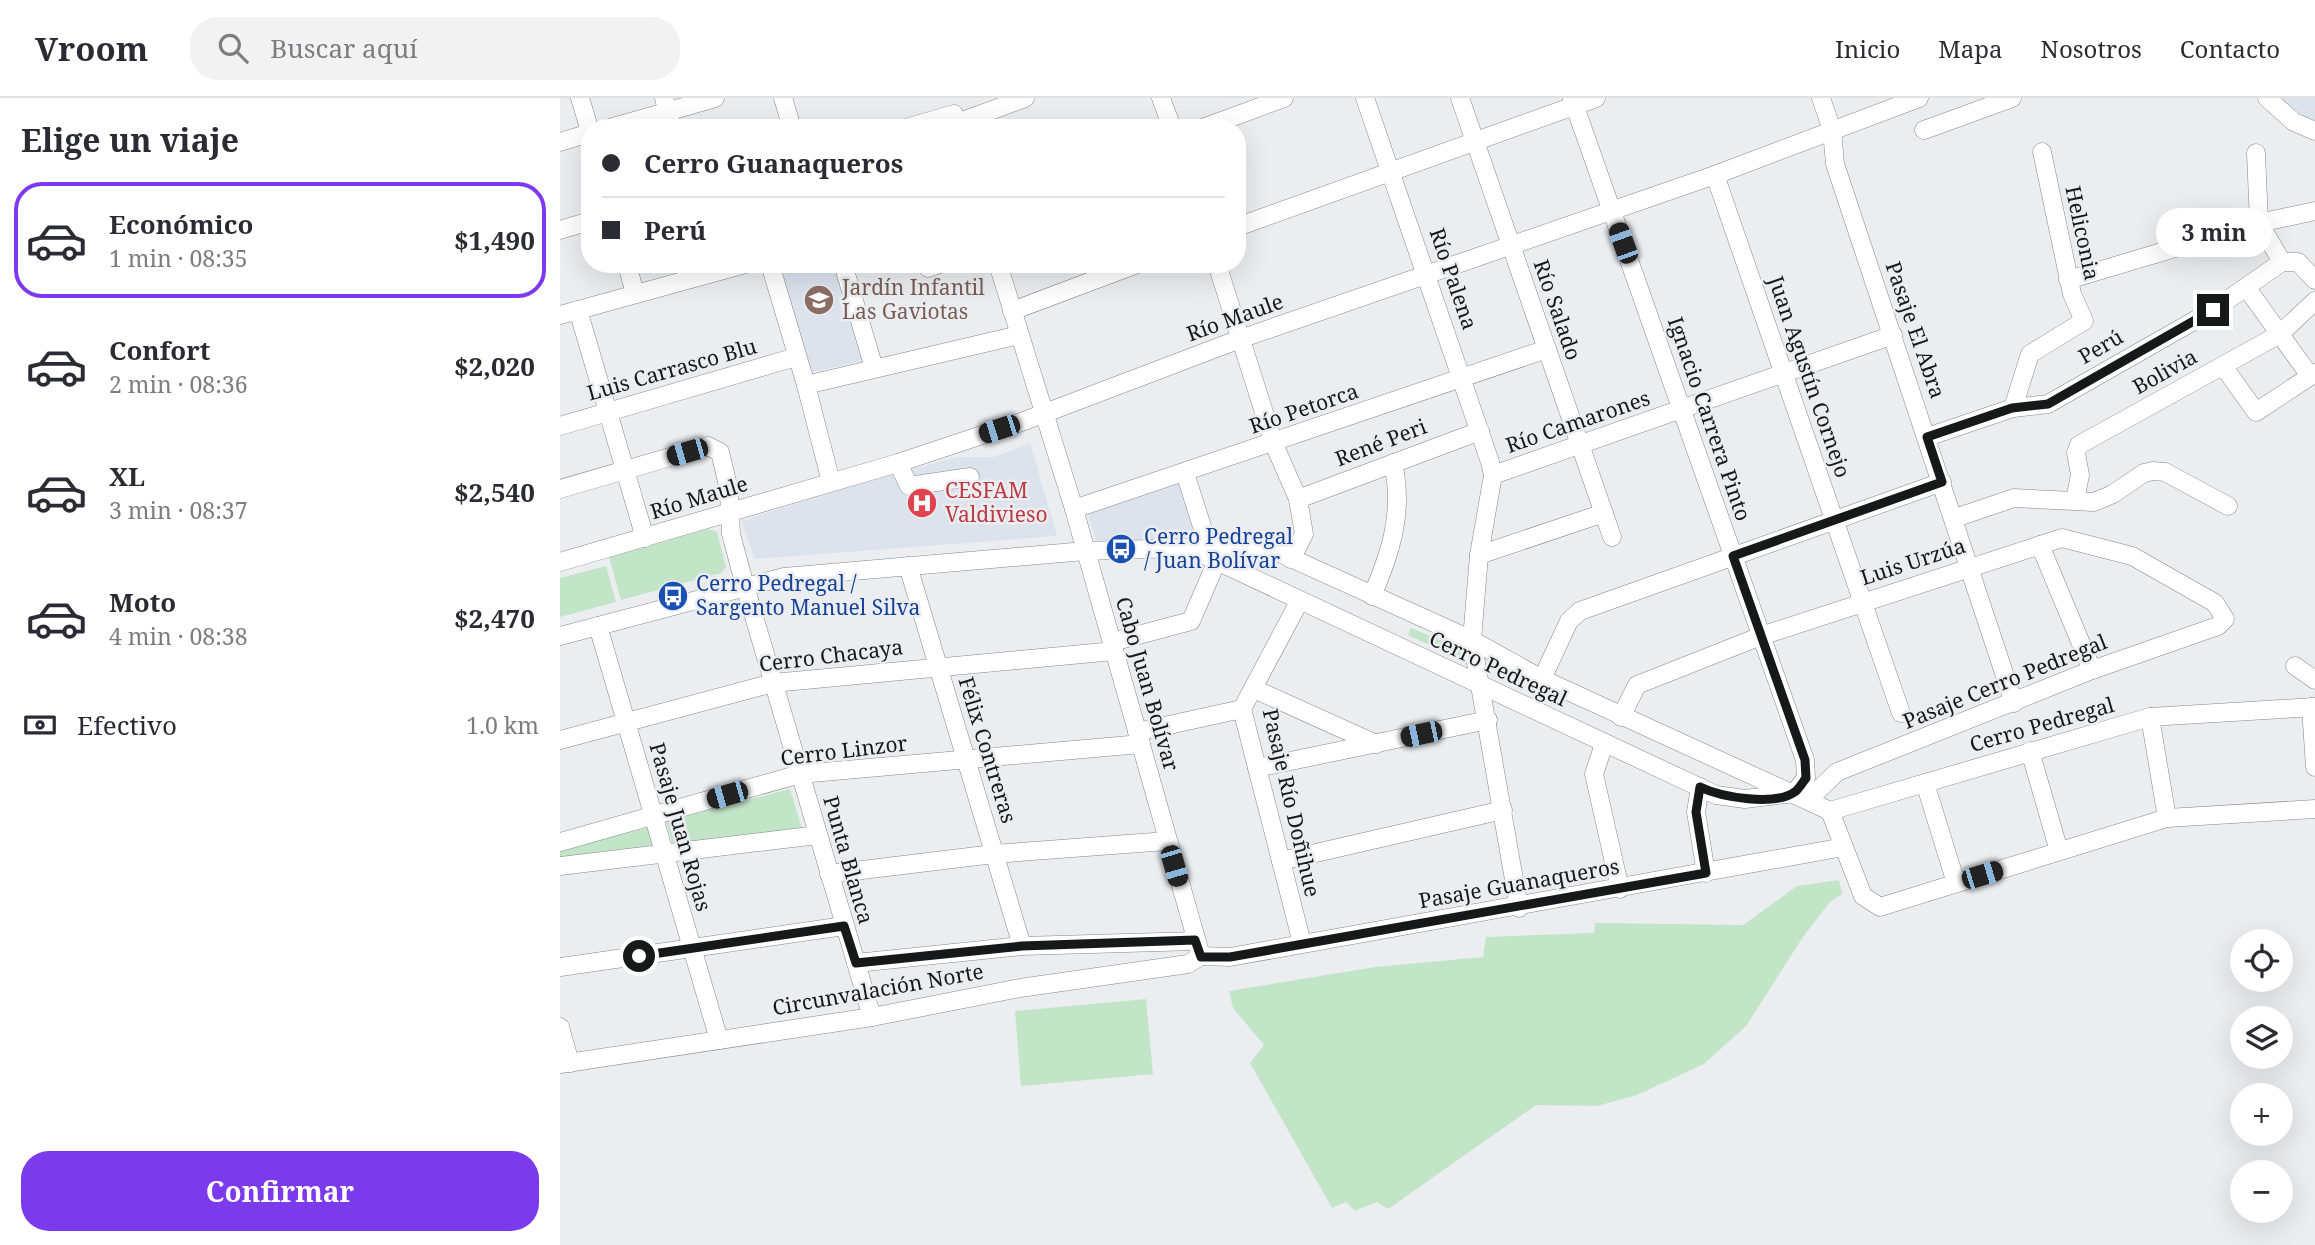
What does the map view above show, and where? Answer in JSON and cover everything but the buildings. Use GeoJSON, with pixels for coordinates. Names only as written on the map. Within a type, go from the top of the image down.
{"type":"FeatureCollection","features":[{"type":"Feature","properties":{"kind":"street"},"geometry":{"type":"LineString","coordinates":[[580,98],[586,119]]}},
{"type":"Feature","properties":{"kind":"street"},"geometry":{"type":"LineString","coordinates":[[643,119],[715,98]]}},
{"type":"Feature","properties":{"kind":"street"},"geometry":{"type":"LineString","coordinates":[[783,98],[789,119]]}},
{"type":"Feature","properties":{"kind":"street"},"geometry":{"type":"LineString","coordinates":[[955,116],[1025,98]]}},
{"type":"Feature","properties":{"kind":"street"},"geometry":{"type":"LineString","coordinates":[[1161,98],[1169,119]]}},
{"type":"Feature","properties":{"kind":"street"},"geometry":{"type":"LineString","coordinates":[[1222,119],[1257,103],[1284,98]]}},
{"type":"Feature","properties":{"kind":"street","name":"Río Palena"},"geometry":{"type":"LineString","coordinates":[[1365,98],[1463,379],[1493,475]]}},
{"type":"Feature","properties":{"kind":"street","name":"Río Salado"},"geometry":{"type":"LineString","coordinates":[[1460,98],[1612,537]]}},
{"type":"Feature","properties":{"kind":"street"},"geometry":{"type":"LineString","coordinates":[[1246,224],[1475,142],[1573,102],[1596,98]]}},
{"type":"Feature","properties":{"kind":"street","name":"Pasaje El Abra"},"geometry":{"type":"LineString","coordinates":[[1821,98],[1832,130],[1835,164],[2014,703]]}},
{"type":"Feature","properties":{"kind":"street","name":"Río Maule"},"geometry":{"type":"LineString","coordinates":[[560,562],[898,463],[1042,414],[1240,339],[1715,175],[1919,98]]}},
{"type":"Feature","properties":{"kind":"street"},"geometry":{"type":"LineString","coordinates":[[1924,130],[2012,98]]}},
{"type":"Feature","properties":{"kind":"street"},"geometry":{"type":"LineString","coordinates":[[2267,98],[2294,122],[2315,131]]}},
{"type":"Feature","properties":{"kind":"street","name":"Ignacio Carrera Pinto"},"geometry":{"type":"LineString","coordinates":[[1573,102],[1805,760],[1806,778],[1801,796]]}},
{"type":"Feature","properties":{"kind":"street"},"geometry":{"type":"LineString","coordinates":[[560,142],[581,135]]}},
{"type":"Feature","properties":{"kind":"street","name":"Heliconia"},"geometry":{"type":"LineString","coordinates":[[2012,408],[2030,354],[2084,321],[2068,280],[2042,152]]}},
{"type":"Feature","properties":{"kind":"street"},"geometry":{"type":"LineString","coordinates":[[2256,153],[2259,223],[2282,262],[2298,262],[2315,280]]}},
{"type":"Feature","properties":{"kind":"street","name":"Juan Agustín Cornejo"},"geometry":{"type":"LineString","coordinates":[[1715,175],[1901,713]]}},
{"type":"Feature","properties":{"kind":"street"},"geometry":{"type":"LineString","coordinates":[[2068,280],[2259,223],[2315,211]]}},
{"type":"Feature","properties":{"kind":"street"},"geometry":{"type":"LineString","coordinates":[[560,230],[581,224]]}},
{"type":"Feature","properties":{"kind":"street","name":"Perú"},"geometry":{"type":"LineString","coordinates":[[1927,437],[2012,408],[2048,404],[2213,310],[2282,262]]}},
{"type":"Feature","properties":{"kind":"street"},"geometry":{"type":"LineString","coordinates":[[629,273],[635,294]]}},
{"type":"Feature","properties":{"kind":"street"},"geometry":{"type":"LineString","coordinates":[[560,315],[700,273]]}},
{"type":"Feature","properties":{"kind":"street"},"geometry":{"type":"LineString","coordinates":[[772,273],[806,385],[831,482]]}},
{"type":"Feature","properties":{"kind":"street"},"geometry":{"type":"LineString","coordinates":[[845,273],[874,368]]}},
{"type":"Feature","properties":{"kind":"street","name":"Cabo Juan Bolívar"},"geometry":{"type":"LineString","coordinates":[[1001,273],[1042,414],[1074,509],[1198,948]]}},
{"type":"Feature","properties":{"kind":"street"},"geometry":{"type":"LineString","coordinates":[[1012,311],[1113,273]]}},
{"type":"Feature","properties":{"kind":"street"},"geometry":{"type":"LineString","coordinates":[[1220,273],[1274,444],[1298,499],[1304,534],[1291,559]]}},
{"type":"Feature","properties":{"kind":"street"},"geometry":{"type":"LineString","coordinates":[[2223,366],[2256,412],[2313,374],[2246,287]]}},
{"type":"Feature","properties":{"kind":"street","name":"Bolivia"},"geometry":{"type":"LineString","coordinates":[[2075,500],[2080,475],[2076,453],[2079,445],[2280,334],[2315,301]]}},
{"type":"Feature","properties":{"kind":"street"},"geometry":{"type":"LineString","coordinates":[[578,310],[645,538]]}},
{"type":"Feature","properties":{"kind":"street"},"geometry":{"type":"LineString","coordinates":[[806,385],[1019,335]]}},
{"type":"Feature","properties":{"kind":"street","name":"Río Camarones"},"geometry":{"type":"LineString","coordinates":[[1519,908],[1472,640],[1479,555],[1493,475],[1893,335]]}},
{"type":"Feature","properties":{"kind":"street","name":"Río Petorca"},"geometry":{"type":"LineString","coordinates":[[1074,509],[1274,444],[1547,349]]}},
{"type":"Feature","properties":{"kind":"street","name":"Luis Carrasco Blu"},"geometry":{"type":"LineString","coordinates":[[560,426],[796,357]]}},
{"type":"Feature","properties":{"kind":"street","name":"René Peri"},"geometry":{"type":"LineString","coordinates":[[1298,499],[1480,431]]}},
{"type":"Feature","properties":{"kind":"street","name":"Punta Blanca"},"geometry":{"type":"LineString","coordinates":[[625,470],[708,446],[720,452],[729,490],[731,534],[872,1017]]}},
{"type":"Feature","properties":{"kind":"street"},"geometry":{"type":"LineString","coordinates":[[898,463],[909,486],[970,477]]}},
{"type":"Feature","properties":{"kind":"street"},"geometry":{"type":"LineString","coordinates":[[1372,596],[1390,555],[1399,491],[1393,463]]}},
{"type":"Feature","properties":{"kind":"street"},"geometry":{"type":"LineString","coordinates":[[560,489],[625,470]]}},
{"type":"Feature","properties":{"kind":"street"},"geometry":{"type":"LineString","coordinates":[[1955,519],[2014,498],[2094,502],[2113,494],[2144,473],[2153,471],[2165,472],[2228,506]]}},
{"type":"Feature","properties":{"kind":"street"},"geometry":{"type":"LineString","coordinates":[[1185,473],[1205,536],[1189,548]]}},
{"type":"Feature","properties":{"kind":"street"},"geometry":{"type":"LineString","coordinates":[[1542,679],[1573,615],[1942,482]]}},
{"type":"Feature","properties":{"kind":"street"},"geometry":{"type":"LineString","coordinates":[[1479,555],[1604,513]]}},
{"type":"Feature","properties":{"kind":"street","name":"Luis Urzúa"},"geometry":{"type":"LineString","coordinates":[[1621,716],[1637,685],[1761,636],[2062,538],[2132,556],[2215,603],[2225,619]]}},
{"type":"Feature","properties":{"kind":"street"},"geometry":{"type":"LineString","coordinates":[[2040,545],[2092,670]]}},
{"type":"Feature","properties":{"kind":"street","name":"Cerro Pedregal"},"geometry":{"type":"LineString","coordinates":[[560,636],[784,577],[1085,551],[1247,546],[1273,550],[1472,640],[1542,679],[1829,811],[2150,717],[2313,707]]}},
{"type":"Feature","properties":{"kind":"street","name":"Cerro Pedregal"},"geometry":{"type":"LineString","coordinates":[[1189,548],[1216,564],[1716,795],[1745,799],[1801,796]]}},
{"type":"Feature","properties":{"kind":"street","name":"Cerro Chacaya"},"geometry":{"type":"LineString","coordinates":[[560,740],[773,683],[1113,646],[1191,621],[1216,564]]}},
{"type":"Feature","properties":{"kind":"street","name":"Félix Contreras"},"geometry":{"type":"LineString","coordinates":[[908,566],[1022,946]]}},
{"type":"Feature","properties":{"kind":"street","name":"Pasaje Río Doñihue"},"geometry":{"type":"LineString","coordinates":[[1299,602],[1242,709],[1302,943]]}},
{"type":"Feature","properties":{"kind":"street","name":"Pasaje Cerro Pedregal"},"geometry":{"type":"LineString","coordinates":[[1801,796],[1837,772],[2092,670],[2218,626],[2225,619]]}},
{"type":"Feature","properties":{"kind":"street","name":"Pasaje Juan Rojas"},"geometry":{"type":"LineString","coordinates":[[598,626],[719,1040]]}},
{"type":"Feature","properties":{"kind":"street"},"geometry":{"type":"LineString","coordinates":[[2295,666],[2315,680]]}},
{"type":"Feature","properties":{"kind":"street"},"geometry":{"type":"LineString","coordinates":[[1254,690],[1376,744]]}},
{"type":"Feature","properties":{"kind":"street"},"geometry":{"type":"LineString","coordinates":[[2313,707],[2315,766]]}},
{"type":"Feature","properties":{"kind":"street","name":"Cerro Linzor"},"geometry":{"type":"LineString","coordinates":[[560,842],[800,774],[966,761],[1139,738],[1242,709]]}},
{"type":"Feature","properties":{"kind":"street"},"geometry":{"type":"LineString","coordinates":[[2150,717],[2167,818]]}},
{"type":"Feature","properties":{"kind":"street"},"geometry":{"type":"LineString","coordinates":[[1257,768],[1488,720]]}},
{"type":"Feature","properties":{"kind":"street"},"geometry":{"type":"LineString","coordinates":[[1604,744],[1594,774],[1620,889]]}},
{"type":"Feature","properties":{"kind":"street"},"geometry":{"type":"LineString","coordinates":[[2030,751],[2059,851]]}},
{"type":"Feature","properties":{"kind":"street"},"geometry":{"type":"LineString","coordinates":[[1924,783],[1956,883]]}},
{"type":"Feature","properties":{"kind":"street"},"geometry":{"type":"LineString","coordinates":[[1700,787],[1696,812],[1706,873]]}},
{"type":"Feature","properties":{"kind":"street"},"geometry":{"type":"LineString","coordinates":[[1829,811],[1863,897],[1880,907],[2167,818],[2315,809]]}},
{"type":"Feature","properties":{"kind":"street"},"geometry":{"type":"LineString","coordinates":[[1281,861],[1503,810]]}},
{"type":"Feature","properties":{"kind":"street"},"geometry":{"type":"LineString","coordinates":[[560,866],[818,835]]}},
{"type":"Feature","properties":{"kind":"street"},"geometry":{"type":"LineString","coordinates":[[829,874],[994,854],[1167,841]]}},
{"type":"Feature","properties":{"kind":"street","name":"Pasaje Guanaqueros"},"geometry":{"type":"LineString","coordinates":[[1198,948],[1230,957],[1519,908],[1844,847]]}},
{"type":"Feature","properties":{"kind":"street"},"geometry":{"type":"LineString","coordinates":[[560,967],[844,926]]}},
{"type":"Feature","properties":{"kind":"street"},"geometry":{"type":"LineString","coordinates":[[856,963],[1022,946],[1198,948]]}},
{"type":"Feature","properties":{"kind":"street","name":"Circunvalación Norte"},"geometry":{"type":"LineString","coordinates":[[565,1064],[872,1017],[1020,988],[1188,964],[1198,948]]}},
{"type":"Feature","properties":{"kind":"street"},"geometry":{"type":"LineString","coordinates":[[560,1027],[565,1064]]}},
{"type":"Feature","properties":{"kind":"shaded area"},"geometry":{"type":"Polygon","coordinates":[[[2277,98],[2315,98],[2315,124],[2310,122],[2277,98]]]}},
{"type":"Feature","properties":{"kind":"shaded area","name":"Jardín Infantil Las Gaviotas"},"geometry":{"type":"Polygon","coordinates":[[[782,273],[840,273],[864,361],[812,372],[782,273]]]}},
{"type":"Feature","properties":{"kind":"shaded area","name":"CESFAM Valdivieso"},"geometry":{"type":"Polygon","coordinates":[[[1030,443],[1057,536],[755,559],[741,521],[854,485],[958,457],[994,457],[1030,443]]]}},
{"type":"Feature","properties":{"kind":"shaded area"},"geometry":{"type":"Polygon","coordinates":[[[1182,479],[1201,535],[1192,542],[1096,540],[1087,511],[1182,479]]]}},
{"type":"Feature","properties":{"kind":"green space"},"geometry":{"type":"Polygon","coordinates":[[[708,529],[717,532],[726,567],[721,573],[621,600],[609,557],[708,529]]]}},
{"type":"Feature","properties":{"kind":"green space"},"geometry":{"type":"Polygon","coordinates":[[[606,566],[616,602],[560,617],[560,578],[606,566]]]}},
{"type":"Feature","properties":{"kind":"green space"},"geometry":{"type":"Polygon","coordinates":[[[1411,628],[1464,650],[1466,657],[1459,659],[1408,635],[1411,628]]]}},
{"type":"Feature","properties":{"kind":"green space"},"geometry":{"type":"Polygon","coordinates":[[[790,789],[802,829],[673,845],[666,821],[790,789]]]}},
{"type":"Feature","properties":{"kind":"green space"},"geometry":{"type":"Polygon","coordinates":[[[651,827],[657,849],[560,860],[560,849],[651,827]]]}},
{"type":"Feature","properties":{"kind":"green space"},"geometry":{"type":"Polygon","coordinates":[[[1839,880],[1842,894],[1830,902],[1803,937],[1746,1026],[1704,1064],[1637,1095],[1597,1106],[1536,1105],[1388,1209],[1377,1202],[1355,1211],[1346,1202],[1332,1208],[1250,1063],[1264,1045],[1233,1008],[1229,991],[1375,967],[1483,957],[1486,937],[1594,933],[1595,923],[1743,925],[1797,886],[1839,880]]]}},
{"type":"Feature","properties":{"kind":"green space"},"geometry":{"type":"Polygon","coordinates":[[[1146,999],[1153,1074],[1021,1086],[1015,1011],[1146,999]]]}},
{"type":"Feature","properties":{"kind":"place","name":"Jardín Infantil Las Gaviotas"},"geometry":{"type":"Point","coordinates":[819,300]}},
{"type":"Feature","properties":{"kind":"place","name":"CESFAM Valdivieso"},"geometry":{"type":"Point","coordinates":[922,503]}},
{"type":"Feature","properties":{"kind":"place","name":"Cerro Pedregal / Juan Bolívar"},"geometry":{"type":"Point","coordinates":[1121,549]}},
{"type":"Feature","properties":{"kind":"place","name":"Cerro Pedregal / Sargento Manuel Silva"},"geometry":{"type":"Point","coordinates":[673,596]}},
{"type":"Feature","properties":{"kind":"route"},"geometry":{"type":"LineString","coordinates":[[639,956],[844,926],[856,963],[1022,946],[1195,940],[1201,957],[1230,957],[1706,873],[1696,812],[1700,787],[1716,795],[1745,799],[1769,798],[1794,793],[1806,778],[1805,760],[1733,556],[1942,482],[1927,437],[2012,408],[2048,404],[2213,310]]}}]}
